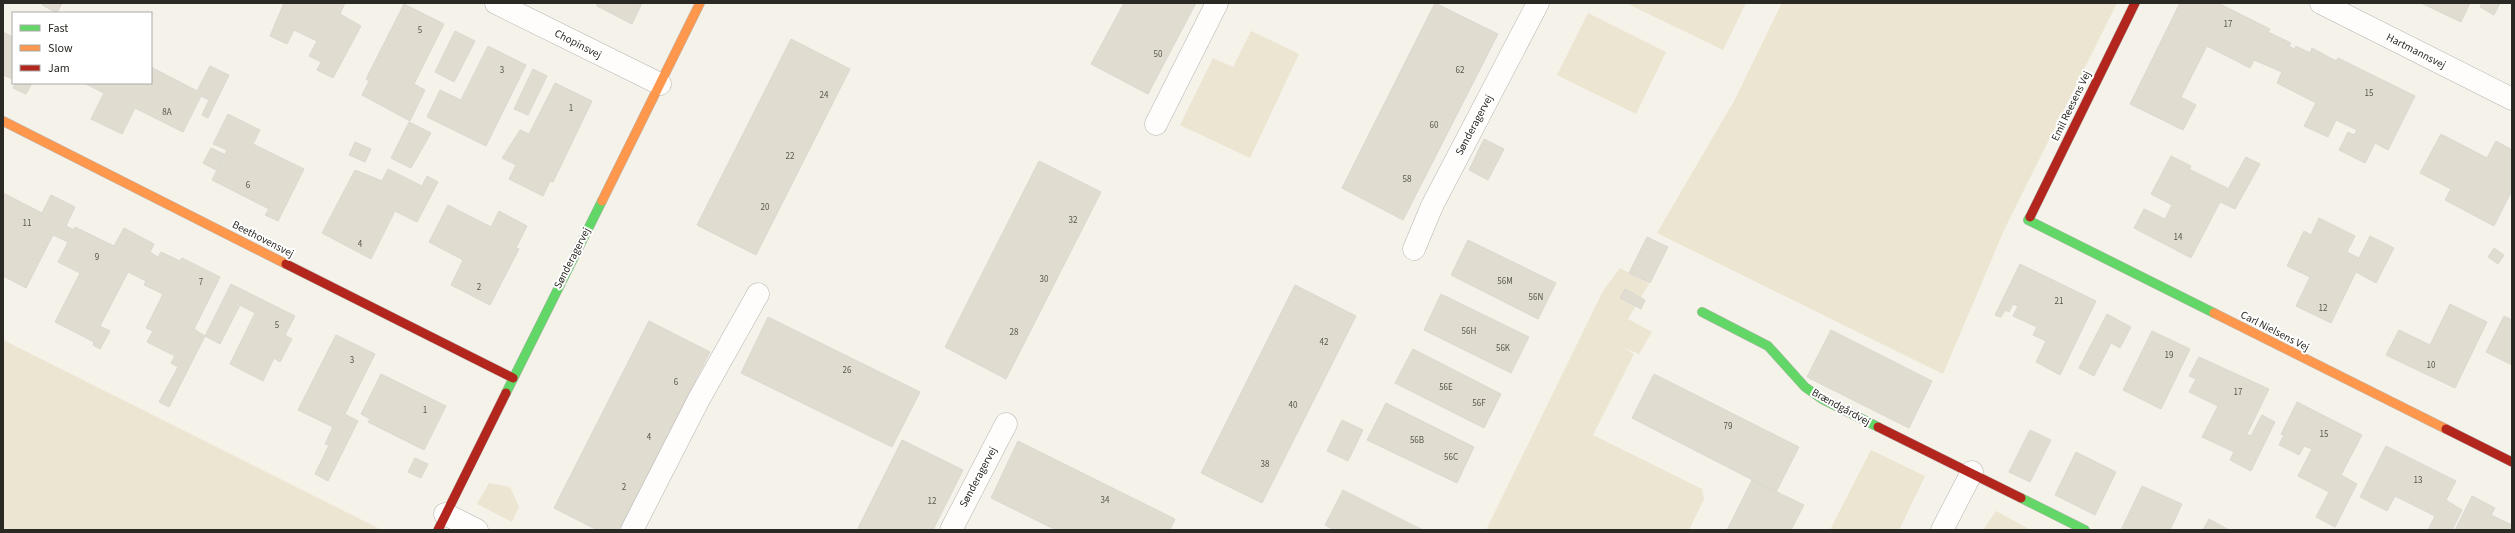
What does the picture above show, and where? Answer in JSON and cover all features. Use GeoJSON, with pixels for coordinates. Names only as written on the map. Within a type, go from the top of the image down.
{"type":"FeatureCollection","features":[{"type":"Feature","properties":{"kind":"street","name":"Chopinsvej"},"geometry":{"type":"LineString","coordinates":[[496,3],[660,84]]}},
{"type":"Feature","properties":{"kind":"street","name":"Sønderagervej"},"geometry":{"type":"LineString","coordinates":[[477,530],[441,522],[700,3]]}},
{"type":"Feature","properties":{"kind":"street"},"geometry":{"type":"LineString","coordinates":[[1156,124],[1217,3]]}},
{"type":"Feature","properties":{"kind":"street","name":"Sønderagervej"},"geometry":{"type":"LineString","coordinates":[[1414,249],[1432,206],[1538,3]]}},
{"type":"Feature","properties":{"kind":"street","name":"Emil Reesens Vej"},"geometry":{"type":"LineString","coordinates":[[2028,220],[2135,3]]}},
{"type":"Feature","properties":{"kind":"street","name":"Hartmannsvej"},"geometry":{"type":"LineString","coordinates":[[2321,3],[2512,99]]}},
{"type":"Feature","properties":{"kind":"street","name":"Beethovensvej"},"geometry":{"type":"LineString","coordinates":[[3,121],[513,378]]}},
{"type":"Feature","properties":{"kind":"street","name":"Carl Nielsens Vej"},"geometry":{"type":"LineString","coordinates":[[2028,220],[2512,462]]}},
{"type":"Feature","properties":{"kind":"street"},"geometry":{"type":"LineString","coordinates":[[632,530],[699,399],[758,294]]}},
{"type":"Feature","properties":{"kind":"street","name":"Brændgårdvej"},"geometry":{"type":"LineString","coordinates":[[1702,312],[1768,346],[1805,387],[1822,399],[1972,472],[2085,530]]}},
{"type":"Feature","properties":{"kind":"street","name":"Sønderagervej"},"geometry":{"type":"LineString","coordinates":[[951,530],[1006,424]]}},
{"type":"Feature","properties":{"kind":"street"},"geometry":{"type":"LineString","coordinates":[[1942,530],[1972,472]]}},
{"type":"Feature","properties":{"kind":"shaded area"},"geometry":{"type":"Polygon","coordinates":[[[1626,3],[1746,3],[1723,50],[1626,3]]]}},
{"type":"Feature","properties":{"kind":"shaded area"},"geometry":{"type":"Polygon","coordinates":[[[1782,3],[2117,3],[2005,228],[1943,374],[1657,233],[1734,101],[1782,3]]]}},
{"type":"Feature","properties":{"kind":"shaded area"},"geometry":{"type":"Polygon","coordinates":[[[1588,13],[1666,52],[1636,114],[1557,75],[1588,13]]]}},
{"type":"Feature","properties":{"kind":"shaded area"},"geometry":{"type":"Polygon","coordinates":[[[1251,31],[1299,54],[1250,158],[1180,125],[1213,58],[1233,67],[1251,31]]]}},
{"type":"Feature","properties":{"kind":"shaded area"},"geometry":{"type":"Polygon","coordinates":[[[1620,268],[1649,284],[1628,319],[1652,332],[1639,354],[1622,347],[1634,354],[1593,435],[1702,489],[1704,499],[1689,530],[1486,530],[1603,291],[1620,268]]]}},
{"type":"Feature","properties":{"kind":"shaded area"},"geometry":{"type":"Polygon","coordinates":[[[3,340],[382,530],[3,530],[3,340]]]}},
{"type":"Feature","properties":{"kind":"shaded area"},"geometry":{"type":"Polygon","coordinates":[[[1871,450],[1925,476],[1899,530],[1830,530],[1871,450]]]}},
{"type":"Feature","properties":{"kind":"shaded area"},"geometry":{"type":"Polygon","coordinates":[[[489,483],[510,487],[519,507],[512,522],[477,504],[489,483]]]}},
{"type":"Feature","properties":{"kind":"shaded area"},"geometry":{"type":"Polygon","coordinates":[[[1996,511],[2031,530],[1983,530],[1996,511]]]}},
{"type":"Feature","properties":{"kind":"building"},"geometry":{"type":"Polygon","coordinates":[[[43,3],[62,3],[58,12],[42,5],[43,3]]]}},
{"type":"Feature","properties":{"kind":"building"},"geometry":{"type":"Polygon","coordinates":[[[284,3],[345,3],[340,14],[361,26],[333,78],[317,70],[321,62],[309,56],[317,41],[294,30],[287,44],[270,36],[284,3]]]}},
{"type":"Feature","properties":{"kind":"building"},"geometry":{"type":"Polygon","coordinates":[[[597,3],[642,3],[632,24],[597,6],[597,3]]]}},
{"type":"Feature","properties":{"kind":"building"},"geometry":{"type":"Polygon","coordinates":[[[1124,3],[1196,3],[1148,94],[1091,64],[1124,3]]]}},
{"type":"Feature","properties":{"kind":"building"},"geometry":{"type":"Polygon","coordinates":[[[1435,3],[1498,34],[1403,220],[1342,188],[1435,3]]]}},
{"type":"Feature","properties":{"kind":"building"},"geometry":{"type":"Polygon","coordinates":[[[2180,3],[2218,3],[2270,29],[2268,32],[2291,43],[2289,46],[2294,49],[2296,46],[2310,53],[2312,48],[2336,61],[2338,58],[2415,96],[2388,150],[2375,143],[2365,163],[2339,150],[2348,132],[2354,135],[2357,130],[2336,120],[2328,137],[2304,126],[2316,103],[2277,83],[2282,72],[2254,60],[2250,68],[2207,46],[2181,97],[2196,105],[2183,130],[2130,104],[2180,3]]]}},
{"type":"Feature","properties":{"kind":"building"},"geometry":{"type":"Polygon","coordinates":[[[2421,3],[2470,3],[2461,22],[2421,3]]]}},
{"type":"Feature","properties":{"kind":"building"},"geometry":{"type":"Polygon","coordinates":[[[2482,3],[2500,3],[2494,15],[2480,7],[2482,3]]]}},
{"type":"Feature","properties":{"kind":"building"},"geometry":{"type":"Polygon","coordinates":[[[404,4],[444,24],[414,84],[425,90],[410,121],[362,95],[369,81],[366,79],[404,4]]]}},
{"type":"Feature","properties":{"kind":"building"},"geometry":{"type":"Polygon","coordinates":[[[455,31],[475,41],[454,82],[435,72],[455,31]]]}},
{"type":"Feature","properties":{"kind":"building"},"geometry":{"type":"Polygon","coordinates":[[[3,32],[12,36],[12,79],[3,75],[3,32]]]}},
{"type":"Feature","properties":{"kind":"building"},"geometry":{"type":"Polygon","coordinates":[[[791,39],[850,69],[756,255],[697,225],[791,39]]]}},
{"type":"Feature","properties":{"kind":"building"},"geometry":{"type":"Polygon","coordinates":[[[488,46],[526,65],[486,146],[427,117],[440,90],[461,100],[488,46]]]}},
{"type":"Feature","properties":{"kind":"building"},"geometry":{"type":"Polygon","coordinates":[[[210,66],[229,75],[208,118],[202,115],[209,100],[201,96],[183,132],[135,108],[122,134],[91,119],[104,93],[86,84],[152,84],[152,68],[197,91],[210,66]]]}},
{"type":"Feature","properties":{"kind":"building"},"geometry":{"type":"Polygon","coordinates":[[[533,69],[547,76],[528,115],[514,109],[533,69]]]}},
{"type":"Feature","properties":{"kind":"building"},"geometry":{"type":"Polygon","coordinates":[[[555,83],[592,101],[553,182],[550,181],[543,196],[509,179],[516,165],[502,158],[520,130],[529,134],[555,83]]]}},
{"type":"Feature","properties":{"kind":"building"},"geometry":{"type":"Polygon","coordinates":[[[15,84],[31,84],[26,94],[13,88],[15,84]]]}},
{"type":"Feature","properties":{"kind":"building"},"geometry":{"type":"Polygon","coordinates":[[[228,114],[260,130],[253,144],[304,169],[278,221],[265,215],[269,209],[212,180],[227,150],[213,144],[228,114]]]}},
{"type":"Feature","properties":{"kind":"building"},"geometry":{"type":"Polygon","coordinates":[[[409,122],[431,133],[411,168],[391,158],[409,122]]]}},
{"type":"Feature","properties":{"kind":"building"},"geometry":{"type":"Polygon","coordinates":[[[2441,134],[2487,158],[2496,141],[2512,150],[2512,190],[2494,226],[2445,200],[2451,189],[2420,173],[2441,134]]]}},
{"type":"Feature","properties":{"kind":"building"},"geometry":{"type":"Polygon","coordinates":[[[1484,139],[1504,149],[1488,180],[1469,170],[1484,139]]]}},
{"type":"Feature","properties":{"kind":"building"},"geometry":{"type":"Polygon","coordinates":[[[355,142],[371,149],[365,162],[349,155],[355,142]]]}},
{"type":"Feature","properties":{"kind":"building"},"geometry":{"type":"Polygon","coordinates":[[[211,148],[224,154],[216,170],[203,163],[211,148]]]}},
{"type":"Feature","properties":{"kind":"building"},"geometry":{"type":"Polygon","coordinates":[[[2171,156],[2191,166],[2189,169],[2227,188],[2227,191],[2246,157],[2260,164],[2235,209],[2220,202],[2191,258],[2134,228],[2144,209],[2165,219],[2172,205],[2151,194],[2171,156]]]}},
{"type":"Feature","properties":{"kind":"building"},"geometry":{"type":"Polygon","coordinates":[[[1039,161],[1101,192],[1006,379],[945,347],[1039,161]]]}},
{"type":"Feature","properties":{"kind":"building"},"geometry":{"type":"Polygon","coordinates":[[[388,169],[422,186],[427,176],[438,182],[417,222],[395,211],[371,259],[322,233],[355,170],[382,181],[388,169]]]}},
{"type":"Feature","properties":{"kind":"building"},"geometry":{"type":"Polygon","coordinates":[[[3,193],[42,213],[51,195],[75,207],[66,226],[74,230],[75,227],[114,246],[124,228],[154,244],[150,252],[158,257],[161,252],[180,261],[182,258],[220,277],[194,329],[205,336],[169,407],[159,402],[178,367],[171,363],[175,356],[147,342],[153,331],[146,328],[163,294],[144,285],[146,281],[128,272],[100,326],[110,331],[100,349],[93,345],[94,342],[55,322],[80,273],[58,262],[68,242],[53,235],[26,288],[3,276],[3,193]]]}},
{"type":"Feature","properties":{"kind":"building"},"geometry":{"type":"Polygon","coordinates":[[[448,205],[491,227],[499,211],[527,226],[516,248],[519,249],[490,305],[451,285],[463,260],[429,242],[448,205]]]}},
{"type":"Feature","properties":{"kind":"building"},"geometry":{"type":"Polygon","coordinates":[[[2319,218],[2355,236],[2347,252],[2359,258],[2370,236],[2394,248],[2376,283],[2356,272],[2331,323],[2296,306],[2310,277],[2287,266],[2304,231],[2311,235],[2319,218]]]}},
{"type":"Feature","properties":{"kind":"building"},"geometry":{"type":"Polygon","coordinates":[[[1647,237],[1668,247],[1650,283],[1629,273],[1647,237]]]}},
{"type":"Feature","properties":{"kind":"building"},"geometry":{"type":"Polygon","coordinates":[[[1468,240],[1556,283],[1538,319],[1451,275],[1468,240]]]}},
{"type":"Feature","properties":{"kind":"building"},"geometry":{"type":"Polygon","coordinates":[[[2494,248],[2504,255],[2498,264],[2488,257],[2494,248]]]}},
{"type":"Feature","properties":{"kind":"building"},"geometry":{"type":"Polygon","coordinates":[[[2020,264],[2096,301],[2060,375],[2036,362],[2046,341],[2033,335],[2037,327],[2013,316],[2018,306],[2013,304],[2009,312],[2005,310],[2001,317],[1995,315],[2020,264]]]}},
{"type":"Feature","properties":{"kind":"building"},"geometry":{"type":"Polygon","coordinates":[[[231,284],[295,316],[285,335],[292,339],[280,362],[274,358],[263,381],[230,364],[255,313],[240,305],[220,344],[205,336],[231,284]]]}},
{"type":"Feature","properties":{"kind":"building"},"geometry":{"type":"Polygon","coordinates":[[[1295,285],[1356,316],[1262,503],[1201,473],[1295,285]]]}},
{"type":"Feature","properties":{"kind":"building"},"geometry":{"type":"Polygon","coordinates":[[[1625,289],[1645,300],[1641,309],[1620,298],[1625,289]]]}},
{"type":"Feature","properties":{"kind":"building"},"geometry":{"type":"Polygon","coordinates":[[[1441,294],[1529,337],[1511,373],[1424,330],[1441,294]]]}},
{"type":"Feature","properties":{"kind":"building"},"geometry":{"type":"Polygon","coordinates":[[[2450,304],[2487,322],[2455,388],[2386,355],[2399,330],[2430,345],[2450,304]]]}},
{"type":"Feature","properties":{"kind":"building"},"geometry":{"type":"Polygon","coordinates":[[[2107,314],[2131,327],[2120,348],[2111,343],[2094,376],[2079,368],[2107,314]]]}},
{"type":"Feature","properties":{"kind":"building"},"geometry":{"type":"Polygon","coordinates":[[[2504,316],[2512,320],[2512,365],[2486,352],[2504,316]]]}},
{"type":"Feature","properties":{"kind":"building"},"geometry":{"type":"Polygon","coordinates":[[[768,317],[920,392],[892,447],[741,373],[768,317]]]}},
{"type":"Feature","properties":{"kind":"building"},"geometry":{"type":"Polygon","coordinates":[[[649,321],[710,352],[619,530],[597,530],[554,508],[649,321]]]}},
{"type":"Feature","properties":{"kind":"building"},"geometry":{"type":"Polygon","coordinates":[[[1831,330],[1932,381],[1909,428],[1807,377],[1831,330]]]}},
{"type":"Feature","properties":{"kind":"building"},"geometry":{"type":"Polygon","coordinates":[[[2152,331],[2190,349],[2161,409],[2123,390],[2152,331]]]}},
{"type":"Feature","properties":{"kind":"building"},"geometry":{"type":"Polygon","coordinates":[[[336,335],[375,354],[345,414],[358,421],[328,481],[315,474],[329,445],[325,444],[333,427],[298,410],[336,335]]]}},
{"type":"Feature","properties":{"kind":"building"},"geometry":{"type":"Polygon","coordinates":[[[1413,349],[1501,394],[1484,428],[1395,383],[1413,349]]]}},
{"type":"Feature","properties":{"kind":"building"},"geometry":{"type":"Polygon","coordinates":[[[2199,357],[2269,389],[2247,434],[2251,436],[2262,415],[2275,422],[2251,471],[2230,460],[2234,452],[2202,437],[2218,406],[2189,392],[2196,379],[2189,376],[2199,357]]]}},
{"type":"Feature","properties":{"kind":"building"},"geometry":{"type":"Polygon","coordinates":[[[381,374],[446,406],[424,450],[368,422],[370,419],[361,414],[381,374]]]}},
{"type":"Feature","properties":{"kind":"building"},"geometry":{"type":"Polygon","coordinates":[[[1654,374],[1799,447],[1776,492],[1632,418],[1654,374]]]}},
{"type":"Feature","properties":{"kind":"building"},"geometry":{"type":"Polygon","coordinates":[[[2297,402],[2362,435],[2341,475],[2357,484],[2335,527],[2316,517],[2329,492],[2298,476],[2312,449],[2304,446],[2299,455],[2279,445],[2284,435],[2281,434],[2297,402]]]}},
{"type":"Feature","properties":{"kind":"building"},"geometry":{"type":"Polygon","coordinates":[[[1386,403],[1474,447],[1457,483],[1367,440],[1386,403]]]}},
{"type":"Feature","properties":{"kind":"building"},"geometry":{"type":"Polygon","coordinates":[[[1342,420],[1363,430],[1348,461],[1327,451],[1342,420]]]}},
{"type":"Feature","properties":{"kind":"building"},"geometry":{"type":"Polygon","coordinates":[[[2030,430],[2051,440],[2030,482],[2009,472],[2030,430]]]}},
{"type":"Feature","properties":{"kind":"building"},"geometry":{"type":"Polygon","coordinates":[[[902,440],[963,470],[933,530],[857,530],[902,440]]]}},
{"type":"Feature","properties":{"kind":"building"},"geometry":{"type":"Polygon","coordinates":[[[1018,441],[1175,519],[1170,530],[1056,530],[991,498],[1018,441]]]}},
{"type":"Feature","properties":{"kind":"building"},"geometry":{"type":"Polygon","coordinates":[[[2386,446],[2456,481],[2446,500],[2462,510],[2452,530],[2428,530],[2435,516],[2395,496],[2387,511],[2360,497],[2386,446]]]}},
{"type":"Feature","properties":{"kind":"building"},"geometry":{"type":"Polygon","coordinates":[[[2076,452],[2116,472],[2095,515],[2055,495],[2076,452]]]}},
{"type":"Feature","properties":{"kind":"building"},"geometry":{"type":"Polygon","coordinates":[[[415,458],[428,464],[421,478],[408,472],[415,458]]]}},
{"type":"Feature","properties":{"kind":"building"},"geometry":{"type":"Polygon","coordinates":[[[1752,480],[1804,505],[1791,530],[1727,530],[1752,480]]]}},
{"type":"Feature","properties":{"kind":"building"},"geometry":{"type":"Polygon","coordinates":[[[2142,486],[2182,504],[2170,530],[2121,530],[2142,486]]]}},
{"type":"Feature","properties":{"kind":"building"},"geometry":{"type":"Polygon","coordinates":[[[1343,490],[1423,530],[1334,530],[1325,525],[1343,490]]]}},
{"type":"Feature","properties":{"kind":"building"},"geometry":{"type":"Polygon","coordinates":[[[2472,496],[2495,508],[2491,515],[2512,525],[2512,530],[2455,530],[2472,496]]]}},
{"type":"Feature","properties":{"kind":"building"},"geometry":{"type":"Polygon","coordinates":[[[2209,519],[2229,530],[2203,530],[2209,519]]]}},
{"type":"Feature","properties":{"kind":"traffic: fast"},"geometry":{"type":"LineString","coordinates":[[506,393],[602,201]]}},
{"type":"Feature","properties":{"kind":"traffic: fast"},"geometry":{"type":"LineString","coordinates":[[2030,217],[2028,220],[2214,313]]}},
{"type":"Feature","properties":{"kind":"traffic: fast"},"geometry":{"type":"LineString","coordinates":[[1702,312],[1768,346],[1805,387],[1822,399],[1878,427]]}},
{"type":"Feature","properties":{"kind":"traffic: fast"},"geometry":{"type":"LineString","coordinates":[[2021,498],[2085,530]]}},
{"type":"Feature","properties":{"kind":"traffic: slow"},"geometry":{"type":"LineString","coordinates":[[602,201],[700,3]]}},
{"type":"Feature","properties":{"kind":"traffic: slow"},"geometry":{"type":"LineString","coordinates":[[3,121],[286,264]]}},
{"type":"Feature","properties":{"kind":"traffic: slow"},"geometry":{"type":"LineString","coordinates":[[2214,313],[2446,429]]}},
{"type":"Feature","properties":{"kind":"traffic: jam"},"geometry":{"type":"LineString","coordinates":[[2030,217],[2135,3]]}},
{"type":"Feature","properties":{"kind":"traffic: jam"},"geometry":{"type":"LineString","coordinates":[[286,264],[513,378]]}},
{"type":"Feature","properties":{"kind":"traffic: jam"},"geometry":{"type":"LineString","coordinates":[[438,530],[506,393]]}},
{"type":"Feature","properties":{"kind":"traffic: jam"},"geometry":{"type":"LineString","coordinates":[[1878,427],[2021,498]]}},
{"type":"Feature","properties":{"kind":"traffic: jam"},"geometry":{"type":"LineString","coordinates":[[2446,429],[2512,462]]}}]}
